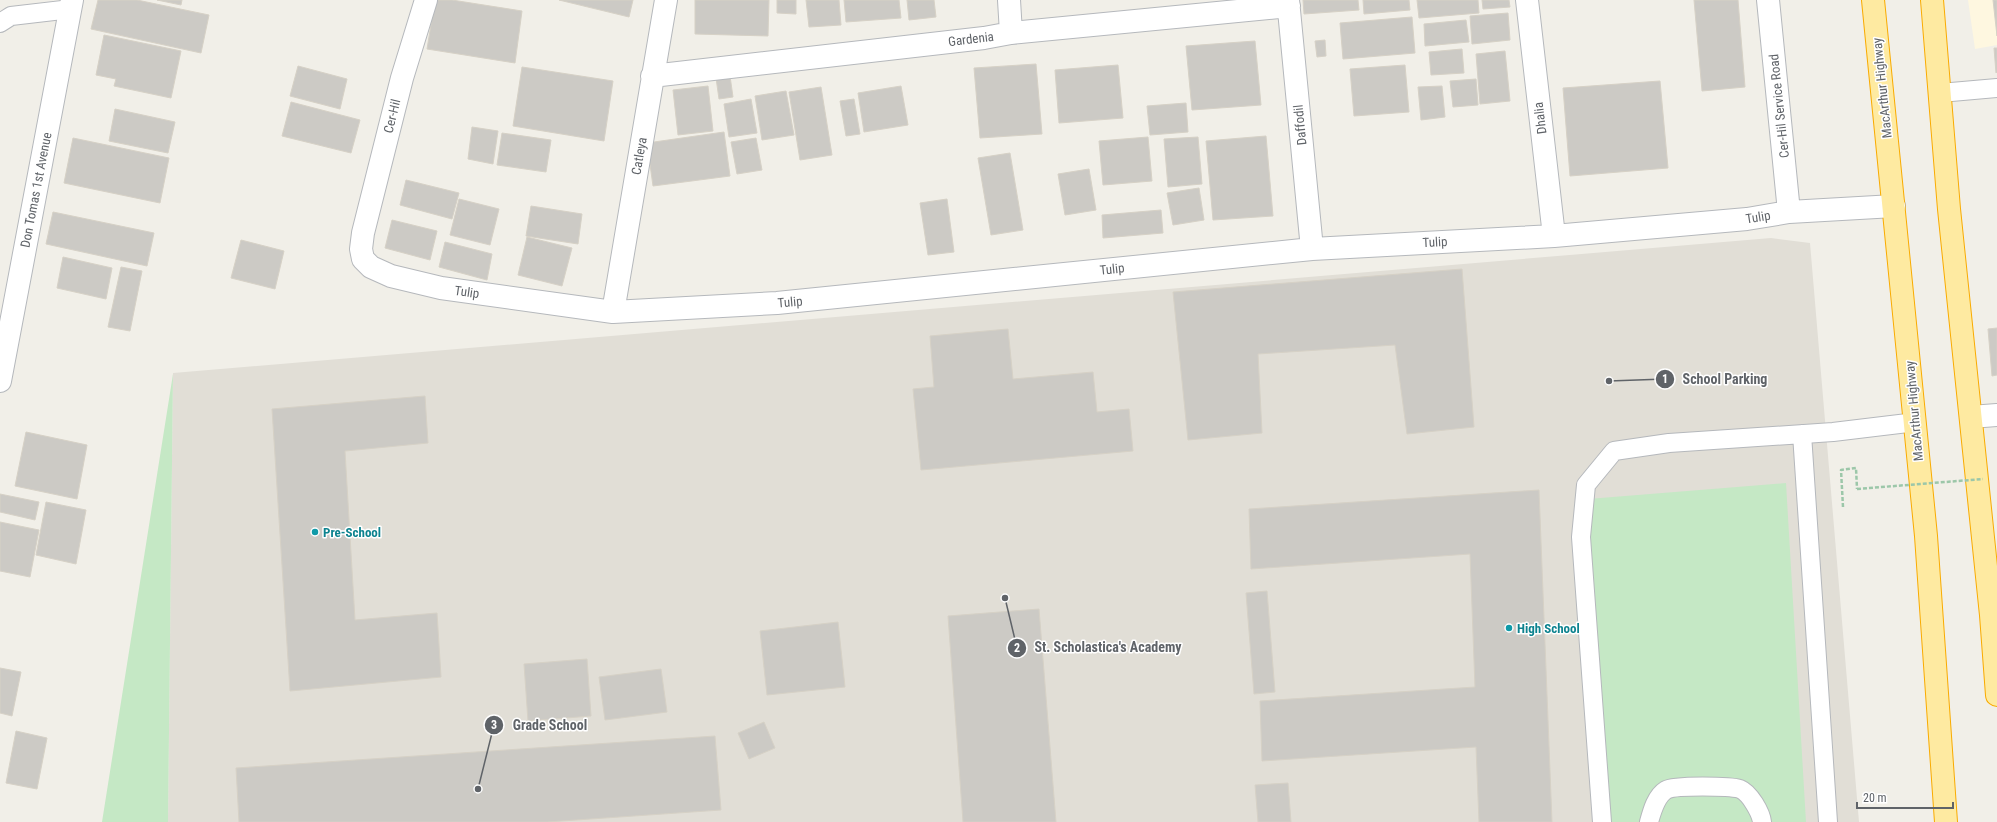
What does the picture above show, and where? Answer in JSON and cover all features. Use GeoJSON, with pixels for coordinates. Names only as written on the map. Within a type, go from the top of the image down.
{"type":"FeatureCollection","features":[{"type":"Feature","properties":{"kind":"highway","name":"MacArthur Highway"},"geometry":{"type":"LineString","coordinates":[[1874,0],[1926,536],[1946,822]]}},
{"type":"Feature","properties":{"kind":"highway"},"geometry":{"type":"LineString","coordinates":[[1932,0],[1949,209],[1970,417],[1994,614],[1997,695]]}},
{"type":"Feature","properties":{"kind":"street","name":"Cer-Hil"},"geometry":{"type":"LineString","coordinates":[[363,234],[402,78],[426,0]]}},
{"type":"Feature","properties":{"kind":"street","name":"Catleya"},"geometry":{"type":"LineString","coordinates":[[613,312],[666,0]]}},
{"type":"Feature","properties":{"kind":"street"},"geometry":{"type":"LineString","coordinates":[[1009,0],[1011,33]]}},
{"type":"Feature","properties":{"kind":"street","name":"Dhalia"},"geometry":{"type":"LineString","coordinates":[[1527,0],[1554,236]]}},
{"type":"Feature","properties":{"kind":"street","name":"Cer-Hil Service Road"},"geometry":{"type":"LineString","coordinates":[[1768,0],[1789,212]]}},
{"type":"Feature","properties":{"kind":"street","name":"Gardenia"},"geometry":{"type":"LineString","coordinates":[[652,76],[984,38],[1011,33],[1289,3]]}},
{"type":"Feature","properties":{"kind":"street","name":"Daffodil"},"geometry":{"type":"LineString","coordinates":[[1289,3],[1312,249]]}},
{"type":"Feature","properties":{"kind":"street","name":"Don Tomas 1st Avenue"},"geometry":{"type":"LineString","coordinates":[[0,381],[72,4]]}},
{"type":"Feature","properties":{"kind":"street","name":"Tulip"},"geometry":{"type":"LineString","coordinates":[[363,234],[360,249],[363,259],[371,267],[391,276],[441,288],[613,312],[777,303],[1312,249],[1554,236],[1747,219],[1789,212],[1894,206]]}},
{"type":"Feature","properties":{"kind":"street"},"geometry":{"type":"LineString","coordinates":[[1970,417],[1997,415]]}},
{"type":"Feature","properties":{"kind":"lane"},"geometry":{"type":"LineString","coordinates":[[0,22],[11,16],[72,4]]}},
{"type":"Feature","properties":{"kind":"lane"},"geometry":{"type":"LineString","coordinates":[[1940,93],[1997,88]]}},
{"type":"Feature","properties":{"kind":"lane"},"geometry":{"type":"LineString","coordinates":[[1602,822],[1581,537],[1586,485],[1614,451],[1669,443],[1802,434],[1916,422]]}},
{"type":"Feature","properties":{"kind":"lane"},"geometry":{"type":"LineString","coordinates":[[1802,434],[1828,822]]}},
{"type":"Feature","properties":{"kind":"lane"},"geometry":{"type":"LineString","coordinates":[[1649,822],[1656,800],[1667,790],[1698,786],[1741,790],[1753,801],[1762,822]]}},
{"type":"Feature","properties":{"kind":"path"},"geometry":{"type":"LineString","coordinates":[[1843,507],[1840,470],[1856,468],[1857,489],[1982,479]]}},
{"type":"Feature","properties":{"kind":"shaded area"},"geometry":{"type":"Polygon","coordinates":[[[1968,0],[1997,0],[1997,45],[1975,49],[1968,0]]]}},
{"type":"Feature","properties":{"kind":"shaded area"},"geometry":{"type":"Polygon","coordinates":[[[1771,238],[1810,243],[1859,822],[168,822],[173,373],[1771,238]]]}},
{"type":"Feature","properties":{"kind":"green space"},"geometry":{"type":"Polygon","coordinates":[[[173,374],[168,822],[102,822],[173,374]]]}},
{"type":"Feature","properties":{"kind":"green space"},"geometry":{"type":"Polygon","coordinates":[[[1786,483],[1806,822],[1607,822],[1588,499],[1786,483]]]}},
{"type":"Feature","properties":{"kind":"building"},"geometry":{"type":"Polygon","coordinates":[[[98,0],[137,0],[209,15],[201,53],[91,29],[98,0]]]}},
{"type":"Feature","properties":{"kind":"building"},"geometry":{"type":"Polygon","coordinates":[[[157,0],[182,0],[181,5],[157,0]]]}},
{"type":"Feature","properties":{"kind":"building"},"geometry":{"type":"Polygon","coordinates":[[[435,0],[452,0],[522,11],[515,63],[427,49],[435,0]]]}},
{"type":"Feature","properties":{"kind":"building"},"geometry":{"type":"Polygon","coordinates":[[[559,0],[633,0],[629,17],[559,0]]]}},
{"type":"Feature","properties":{"kind":"building"},"geometry":{"type":"Polygon","coordinates":[[[695,0],[769,0],[768,36],[695,34],[695,0]]]}},
{"type":"Feature","properties":{"kind":"building"},"geometry":{"type":"Polygon","coordinates":[[[777,0],[796,0],[796,14],[777,13],[777,0]]]}},
{"type":"Feature","properties":{"kind":"building"},"geometry":{"type":"Polygon","coordinates":[[[806,0],[839,0],[841,25],[809,27],[806,0]]]}},
{"type":"Feature","properties":{"kind":"building"},"geometry":{"type":"Polygon","coordinates":[[[844,0],[899,0],[901,18],[846,22],[844,0]]]}},
{"type":"Feature","properties":{"kind":"building"},"geometry":{"type":"Polygon","coordinates":[[[907,0],[934,0],[936,17],[909,20],[907,0]]]}},
{"type":"Feature","properties":{"kind":"building"},"geometry":{"type":"Polygon","coordinates":[[[1303,0],[1358,0],[1359,10],[1304,14],[1303,0]]]}},
{"type":"Feature","properties":{"kind":"building"},"geometry":{"type":"Polygon","coordinates":[[[1363,0],[1409,0],[1410,10],[1364,14],[1363,0]]]}},
{"type":"Feature","properties":{"kind":"building"},"geometry":{"type":"Polygon","coordinates":[[[1417,0],[1478,0],[1479,13],[1419,18],[1417,0]]]}},
{"type":"Feature","properties":{"kind":"building"},"geometry":{"type":"Polygon","coordinates":[[[1482,0],[1509,0],[1510,7],[1483,9],[1482,0]]]}},
{"type":"Feature","properties":{"kind":"building"},"geometry":{"type":"Polygon","coordinates":[[[1694,0],[1738,0],[1745,87],[1702,91],[1694,0]]]}},
{"type":"Feature","properties":{"kind":"building"},"geometry":{"type":"Polygon","coordinates":[[[1993,0],[1997,0],[1997,36],[1993,0]]]}},
{"type":"Feature","properties":{"kind":"building"},"geometry":{"type":"Polygon","coordinates":[[[1508,13],[1510,40],[1472,44],[1470,16],[1508,13]]]}},
{"type":"Feature","properties":{"kind":"building"},"geometry":{"type":"Polygon","coordinates":[[[1412,17],[1415,53],[1343,59],[1340,23],[1412,17]]]}},
{"type":"Feature","properties":{"kind":"building"},"geometry":{"type":"Polygon","coordinates":[[[1466,20],[1469,42],[1425,46],[1424,24],[1466,20]]]}},
{"type":"Feature","properties":{"kind":"building"},"geometry":{"type":"Polygon","coordinates":[[[104,35],[181,51],[171,98],[114,86],[116,79],[96,75],[104,35]]]}},
{"type":"Feature","properties":{"kind":"building"},"geometry":{"type":"Polygon","coordinates":[[[1325,40],[1326,56],[1317,57],[1315,41],[1325,40]]]}},
{"type":"Feature","properties":{"kind":"building"},"geometry":{"type":"Polygon","coordinates":[[[1255,41],[1261,105],[1192,110],[1186,46],[1255,41]]]}},
{"type":"Feature","properties":{"kind":"building"},"geometry":{"type":"Polygon","coordinates":[[[1994,48],[1997,48],[1996,73],[1994,48]]]}},
{"type":"Feature","properties":{"kind":"building"},"geometry":{"type":"Polygon","coordinates":[[[1462,49],[1464,73],[1431,75],[1429,52],[1462,49]]]}},
{"type":"Feature","properties":{"kind":"building"},"geometry":{"type":"Polygon","coordinates":[[[1505,51],[1510,101],[1480,104],[1476,54],[1505,51]]]}},
{"type":"Feature","properties":{"kind":"building"},"geometry":{"type":"Polygon","coordinates":[[[1036,64],[1042,134],[980,138],[974,68],[1036,64]]]}},
{"type":"Feature","properties":{"kind":"building"},"geometry":{"type":"Polygon","coordinates":[[[1118,65],[1123,118],[1059,123],[1055,70],[1118,65]]]}},
{"type":"Feature","properties":{"kind":"building"},"geometry":{"type":"Polygon","coordinates":[[[1405,65],[1409,112],[1354,116],[1350,69],[1405,65]]]}},
{"type":"Feature","properties":{"kind":"building"},"geometry":{"type":"Polygon","coordinates":[[[298,66],[347,79],[340,109],[290,96],[298,66]]]}},
{"type":"Feature","properties":{"kind":"building"},"geometry":{"type":"Polygon","coordinates":[[[522,67],[613,81],[604,141],[513,126],[522,67]]]}},
{"type":"Feature","properties":{"kind":"building"},"geometry":{"type":"Polygon","coordinates":[[[730,76],[733,97],[719,99],[716,78],[730,76]]]}},
{"type":"Feature","properties":{"kind":"building"},"geometry":{"type":"Polygon","coordinates":[[[1476,79],[1478,105],[1453,107],[1450,81],[1476,79]]]}},
{"type":"Feature","properties":{"kind":"building"},"geometry":{"type":"Polygon","coordinates":[[[1660,81],[1668,168],[1570,176],[1563,88],[1660,81]]]}},
{"type":"Feature","properties":{"kind":"building"},"geometry":{"type":"Polygon","coordinates":[[[708,86],[713,131],[678,135],[673,90],[708,86]]]}},
{"type":"Feature","properties":{"kind":"building"},"geometry":{"type":"Polygon","coordinates":[[[901,86],[908,125],[864,132],[858,93],[901,86]]]}},
{"type":"Feature","properties":{"kind":"building"},"geometry":{"type":"Polygon","coordinates":[[[1442,86],[1445,117],[1421,120],[1418,87],[1442,86]]]}},
{"type":"Feature","properties":{"kind":"building"},"geometry":{"type":"Polygon","coordinates":[[[821,87],[832,155],[800,160],[789,92],[821,87]]]}},
{"type":"Feature","properties":{"kind":"building"},"geometry":{"type":"Polygon","coordinates":[[[786,91],[794,135],[762,140],[755,96],[786,91]]]}},
{"type":"Feature","properties":{"kind":"building"},"geometry":{"type":"Polygon","coordinates":[[[751,99],[757,133],[729,137],[724,104],[751,99]]]}},
{"type":"Feature","properties":{"kind":"building"},"geometry":{"type":"Polygon","coordinates":[[[854,99],[860,134],[846,136],[840,101],[854,99]]]}},
{"type":"Feature","properties":{"kind":"building"},"geometry":{"type":"Polygon","coordinates":[[[291,102],[360,120],[351,153],[282,136],[291,102]]]}},
{"type":"Feature","properties":{"kind":"building"},"geometry":{"type":"Polygon","coordinates":[[[1186,103],[1188,132],[1150,135],[1147,106],[1186,103]]]}},
{"type":"Feature","properties":{"kind":"building"},"geometry":{"type":"Polygon","coordinates":[[[115,109],[175,122],[168,153],[109,141],[115,109]]]}},
{"type":"Feature","properties":{"kind":"building"},"geometry":{"type":"Polygon","coordinates":[[[472,127],[498,131],[493,164],[468,159],[472,127]]]}},
{"type":"Feature","properties":{"kind":"building"},"geometry":{"type":"Polygon","coordinates":[[[724,132],[730,176],[653,186],[647,143],[724,132]]]}},
{"type":"Feature","properties":{"kind":"building"},"geometry":{"type":"Polygon","coordinates":[[[502,133],[551,140],[546,172],[497,165],[502,133]]]}},
{"type":"Feature","properties":{"kind":"building"},"geometry":{"type":"Polygon","coordinates":[[[1266,136],[1273,216],[1213,220],[1206,141],[1266,136]]]}},
{"type":"Feature","properties":{"kind":"building"},"geometry":{"type":"Polygon","coordinates":[[[1148,137],[1152,181],[1103,185],[1099,141],[1148,137]]]}},
{"type":"Feature","properties":{"kind":"building"},"geometry":{"type":"Polygon","coordinates":[[[1198,137],[1202,184],[1168,187],[1164,139],[1198,137]]]}},
{"type":"Feature","properties":{"kind":"building"},"geometry":{"type":"Polygon","coordinates":[[[73,138],[169,158],[160,203],[64,183],[73,138]]]}},
{"type":"Feature","properties":{"kind":"building"},"geometry":{"type":"Polygon","coordinates":[[[756,138],[762,170],[737,174],[731,142],[756,138]]]}},
{"type":"Feature","properties":{"kind":"building"},"geometry":{"type":"Polygon","coordinates":[[[1010,153],[1023,230],[991,235],[978,158],[1010,153]]]}},
{"type":"Feature","properties":{"kind":"building"},"geometry":{"type":"Polygon","coordinates":[[[1089,169],[1096,210],[1065,215],[1058,174],[1089,169]]]}},
{"type":"Feature","properties":{"kind":"building"},"geometry":{"type":"Polygon","coordinates":[[[406,180],[459,193],[452,219],[400,205],[406,180]]]}},
{"type":"Feature","properties":{"kind":"building"},"geometry":{"type":"Polygon","coordinates":[[[1199,188],[1204,220],[1173,225],[1167,193],[1199,188]]]}},
{"type":"Feature","properties":{"kind":"building"},"geometry":{"type":"Polygon","coordinates":[[[459,199],[499,209],[490,245],[450,235],[459,199]]]}},
{"type":"Feature","properties":{"kind":"building"},"geometry":{"type":"Polygon","coordinates":[[[947,199],[954,252],[928,255],[920,203],[947,199]]]}},
{"type":"Feature","properties":{"kind":"building"},"geometry":{"type":"Polygon","coordinates":[[[531,206],[582,214],[578,244],[526,236],[531,206]]]}},
{"type":"Feature","properties":{"kind":"building"},"geometry":{"type":"Polygon","coordinates":[[[1161,210],[1163,233],[1103,238],[1102,215],[1161,210]]]}},
{"type":"Feature","properties":{"kind":"building"},"geometry":{"type":"Polygon","coordinates":[[[53,212],[154,233],[147,266],[46,244],[53,212]]]}},
{"type":"Feature","properties":{"kind":"building"},"geometry":{"type":"Polygon","coordinates":[[[392,220],[437,231],[430,260],[385,248],[392,220]]]}},
{"type":"Feature","properties":{"kind":"building"},"geometry":{"type":"Polygon","coordinates":[[[527,237],[572,248],[562,286],[518,275],[527,237]]]}},
{"type":"Feature","properties":{"kind":"building"},"geometry":{"type":"Polygon","coordinates":[[[241,240],[284,251],[275,289],[231,278],[241,240]]]}},
{"type":"Feature","properties":{"kind":"building"},"geometry":{"type":"Polygon","coordinates":[[[445,242],[492,254],[487,280],[439,267],[445,242]]]}},
{"type":"Feature","properties":{"kind":"building"},"geometry":{"type":"Polygon","coordinates":[[[63,257],[112,268],[106,299],[57,288],[63,257]]]}},
{"type":"Feature","properties":{"kind":"building"},"geometry":{"type":"Polygon","coordinates":[[[121,267],[142,271],[130,331],[108,327],[121,267]]]}},
{"type":"Feature","properties":{"kind":"building"},"geometry":{"type":"Polygon","coordinates":[[[1462,269],[1474,427],[1407,434],[1395,345],[1258,354],[1262,433],[1188,440],[1173,292],[1462,269]]]}},
{"type":"Feature","properties":{"kind":"building"},"geometry":{"type":"Polygon","coordinates":[[[1997,328],[1997,375],[1992,376],[1988,329],[1997,328]]]}},
{"type":"Feature","properties":{"kind":"building"},"geometry":{"type":"Polygon","coordinates":[[[1008,329],[1013,379],[1093,372],[1097,412],[1129,409],[1133,451],[921,470],[913,389],[934,387],[930,336],[1008,329]]]}},
{"type":"Feature","properties":{"kind":"building","name":"Pre-School"},"geometry":{"type":"Polygon","coordinates":[[[425,396],[428,443],[345,451],[355,620],[437,613],[441,677],[290,691],[272,409],[425,396]]]}},
{"type":"Feature","properties":{"kind":"building"},"geometry":{"type":"Polygon","coordinates":[[[26,432],[87,445],[77,499],[15,486],[26,432]]]}},
{"type":"Feature","properties":{"kind":"building","name":"High School"},"geometry":{"type":"Polygon","coordinates":[[[1539,490],[1552,822],[1479,822],[1476,747],[1262,761],[1260,701],[1475,687],[1470,554],[1251,569],[1249,509],[1539,490]]]}},
{"type":"Feature","properties":{"kind":"building"},"geometry":{"type":"Polygon","coordinates":[[[0,494],[39,502],[35,520],[0,512],[0,494]]]}},
{"type":"Feature","properties":{"kind":"building"},"geometry":{"type":"Polygon","coordinates":[[[46,502],[86,510],[76,564],[36,555],[46,502]]]}},
{"type":"Feature","properties":{"kind":"building"},"geometry":{"type":"Polygon","coordinates":[[[0,522],[39,530],[30,577],[0,571],[0,522]]]}},
{"type":"Feature","properties":{"kind":"building"},"geometry":{"type":"Polygon","coordinates":[[[1267,591],[1275,692],[1254,694],[1246,593],[1267,591]]]}},
{"type":"Feature","properties":{"kind":"building"},"geometry":{"type":"Polygon","coordinates":[[[1039,609],[1056,822],[963,822],[948,616],[1039,609]]]}},
{"type":"Feature","properties":{"kind":"building"},"geometry":{"type":"Polygon","coordinates":[[[838,622],[845,687],[767,695],[760,631],[838,622]]]}},
{"type":"Feature","properties":{"kind":"building"},"geometry":{"type":"Polygon","coordinates":[[[587,659],[591,716],[528,721],[524,664],[587,659]]]}},
{"type":"Feature","properties":{"kind":"building"},"geometry":{"type":"Polygon","coordinates":[[[0,668],[21,672],[12,716],[0,713],[0,668]]]}},
{"type":"Feature","properties":{"kind":"building"},"geometry":{"type":"Polygon","coordinates":[[[661,669],[667,712],[605,720],[599,677],[661,669]]]}},
{"type":"Feature","properties":{"kind":"building"},"geometry":{"type":"Polygon","coordinates":[[[764,722],[775,748],[749,759],[738,733],[764,722]]]}},
{"type":"Feature","properties":{"kind":"building"},"geometry":{"type":"Polygon","coordinates":[[[16,731],[47,738],[37,789],[6,783],[16,731]]]}},
{"type":"Feature","properties":{"kind":"building"},"geometry":{"type":"Polygon","coordinates":[[[715,736],[721,810],[547,822],[239,822],[236,768],[715,736]]]}},
{"type":"Feature","properties":{"kind":"building"},"geometry":{"type":"Polygon","coordinates":[[[1288,783],[1291,822],[1258,822],[1255,785],[1288,783]]]}},
{"type":"Feature","properties":{"kind":"place","name":"School Parking"},"geometry":{"type":"Point","coordinates":[1609,381]}},
{"type":"Feature","properties":{"kind":"place","name":"Pre-School"},"geometry":{"type":"Point","coordinates":[315,532]}},
{"type":"Feature","properties":{"kind":"place","name":"St. Scholastica's Academy"},"geometry":{"type":"Point","coordinates":[1005,598]}},
{"type":"Feature","properties":{"kind":"place","name":"High School"},"geometry":{"type":"Point","coordinates":[1509,628]}},
{"type":"Feature","properties":{"kind":"place","name":"Grade School"},"geometry":{"type":"Point","coordinates":[478,789]}}]}
